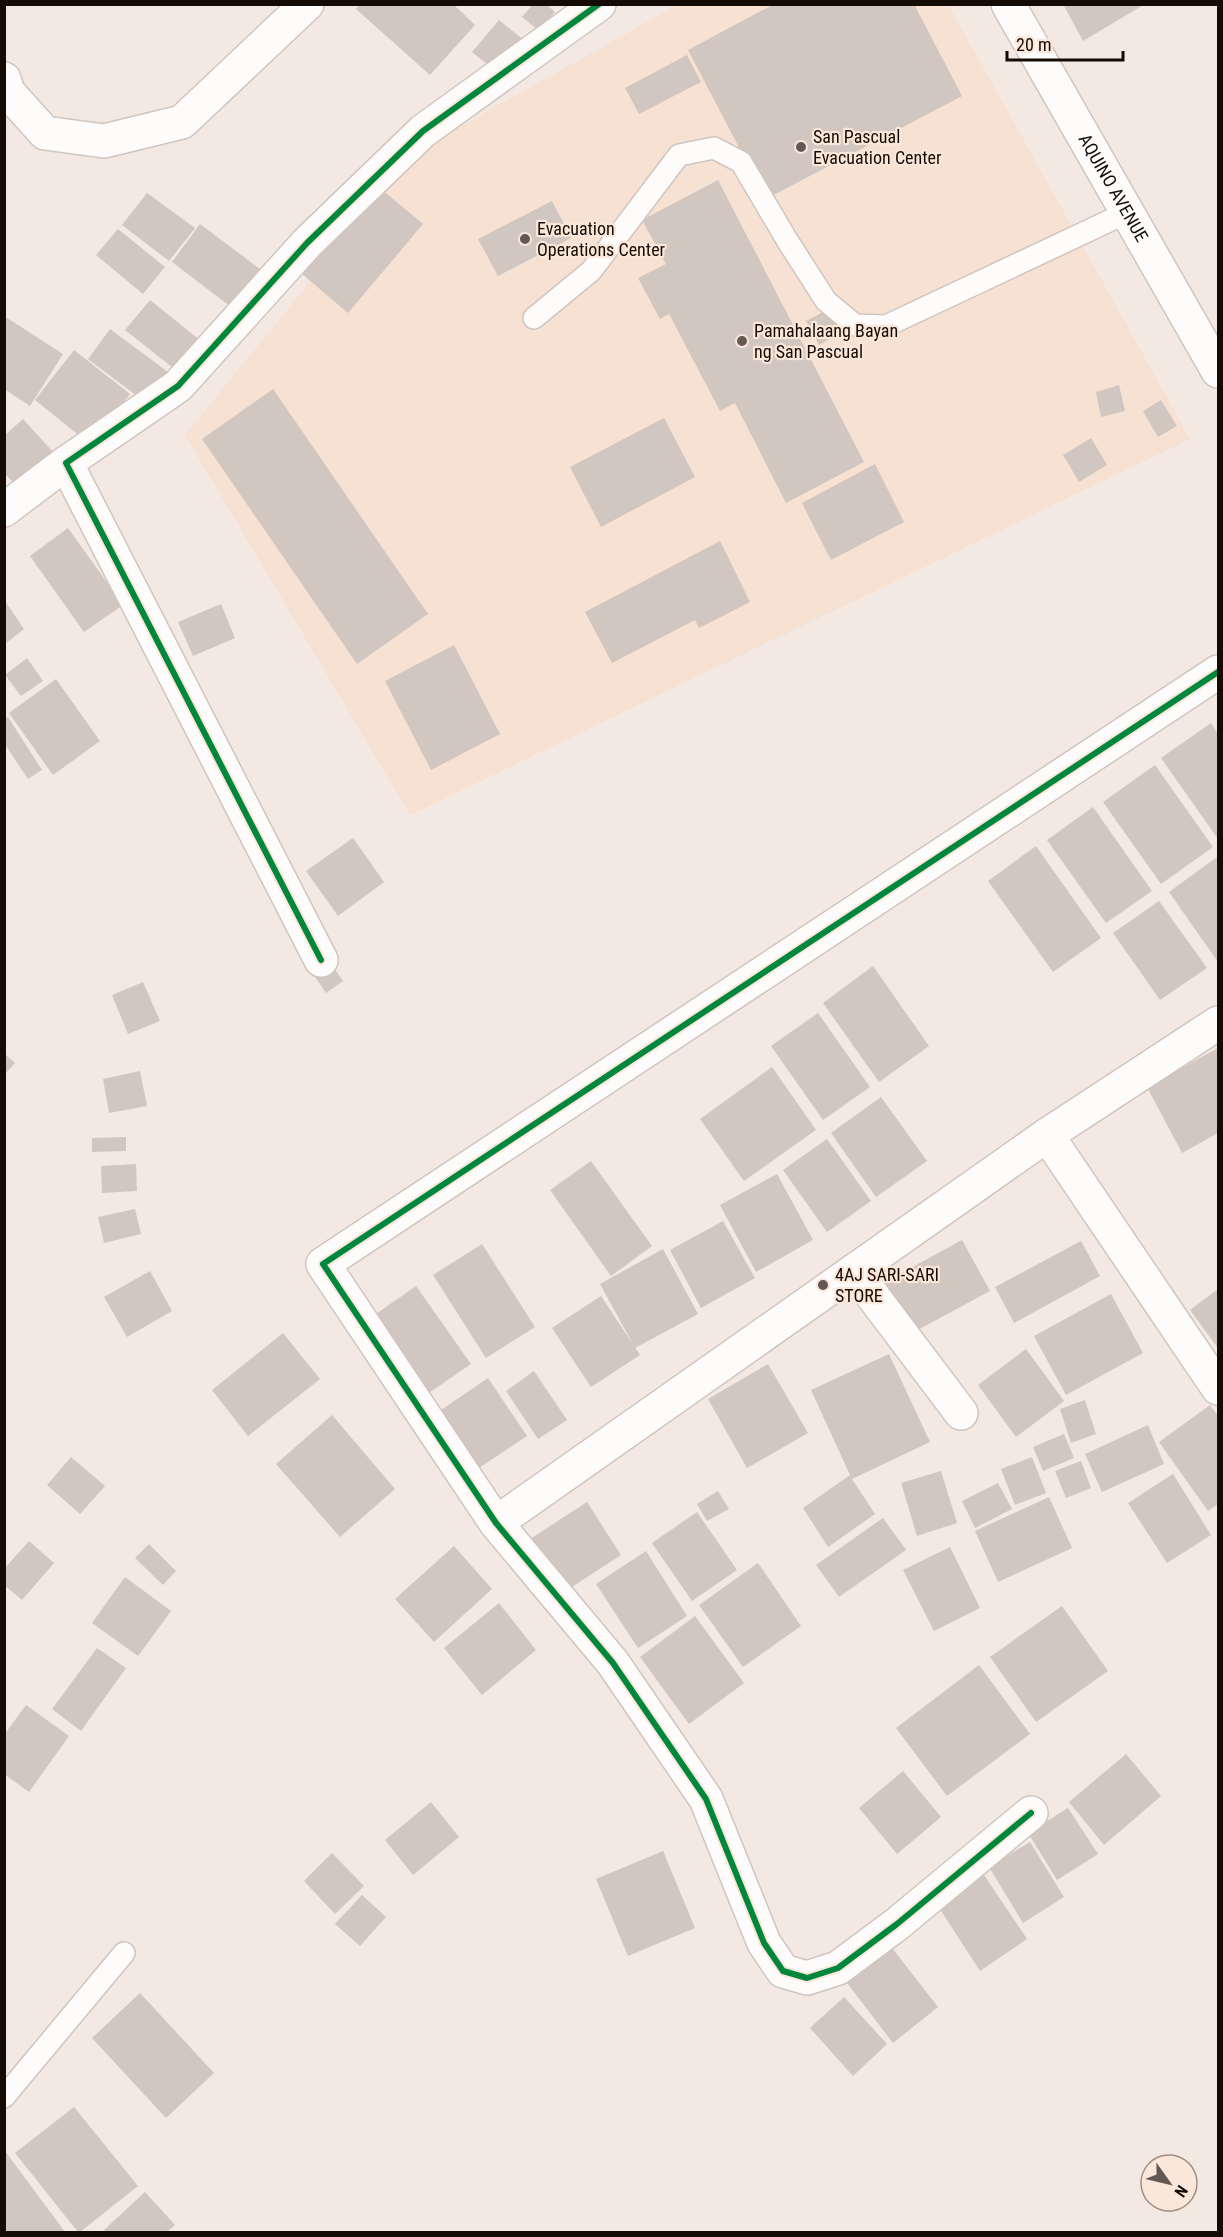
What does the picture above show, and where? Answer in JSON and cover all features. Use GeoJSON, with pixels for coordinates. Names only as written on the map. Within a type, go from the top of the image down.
{"type":"FeatureCollection","features":[{"type":"Feature","properties":{"kind":"street"},"geometry":{"type":"LineString","coordinates":[[4,79],[8,92],[45,133],[104,141],[182,122],[307,4]]}},
{"type":"Feature","properties":{"kind":"street"},"geometry":{"type":"LineString","coordinates":[[4,510],[66,463],[178,386],[307,243],[423,131],[599,4]]}},
{"type":"Feature","properties":{"kind":"street","name":"AQUINO AVENUE"},"geometry":{"type":"LineString","coordinates":[[1008,4],[1218,371]]}},
{"type":"Feature","properties":{"kind":"street"},"geometry":{"type":"LineString","coordinates":[[66,463],[321,960]]}},
{"type":"Feature","properties":{"kind":"street"},"geometry":{"type":"LineString","coordinates":[[1031,1813],[897,1924],[838,1968],[807,1978],[783,1971],[765,1943],[706,1798],[613,1663],[496,1523],[323,1264],[1218,672]]}},
{"type":"Feature","properties":{"kind":"street"},"geometry":{"type":"LineString","coordinates":[[496,1523],[1047,1135],[1218,1023]]}},
{"type":"Feature","properties":{"kind":"street"},"geometry":{"type":"LineString","coordinates":[[1047,1135],[1218,1388]]}},
{"type":"Feature","properties":{"kind":"street"},"geometry":{"type":"LineString","coordinates":[[854,1271],[960,1413]]}},
{"type":"Feature","properties":{"kind":"lane"},"geometry":{"type":"LineString","coordinates":[[534,318],[591,271],[679,154],[714,148],[741,162],[826,301],[855,325],[886,327],[1128,212]]}},
{"type":"Feature","properties":{"kind":"lane"},"geometry":{"type":"LineString","coordinates":[[4,2097],[124,1953]]}},
{"type":"Feature","properties":{"kind":"shaded area"},"geometry":{"type":"Polygon","coordinates":[[[948,4],[1190,439],[410,815],[185,435],[417,151],[677,5],[948,4]]]}},
{"type":"Feature","properties":{"kind":"building"},"geometry":{"type":"Polygon","coordinates":[[[360,4],[453,4],[475,25],[430,75],[356,9],[360,4]]]}},
{"type":"Feature","properties":{"kind":"building"},"geometry":{"type":"Polygon","coordinates":[[[533,4],[546,4],[555,12],[538,30],[522,17],[533,4]]]}},
{"type":"Feature","properties":{"kind":"building","name":"San Pascual Evacuation Center"},"geometry":{"type":"Polygon","coordinates":[[[774,4],[914,4],[962,96],[766,199],[688,50],[774,4]]]}},
{"type":"Feature","properties":{"kind":"building"},"geometry":{"type":"Polygon","coordinates":[[[1063,4],[1145,4],[1083,41],[1063,4]]]}},
{"type":"Feature","properties":{"kind":"building"},"geometry":{"type":"Polygon","coordinates":[[[499,20],[525,41],[499,74],[472,52],[499,20]]]}},
{"type":"Feature","properties":{"kind":"building"},"geometry":{"type":"Polygon","coordinates":[[[687,55],[701,82],[639,114],[625,88],[687,55]]]}},
{"type":"Feature","properties":{"kind":"building","name":"Pamahalaang Bayan ng San Pascual"},"geometry":{"type":"Polygon","coordinates":[[[718,180],[864,462],[786,503],[735,403],[720,411],[669,314],[660,319],[638,278],[666,264],[642,220],[718,180]]]}},
{"type":"Feature","properties":{"kind":"building"},"geometry":{"type":"Polygon","coordinates":[[[376,185],[423,224],[348,313],[301,273],[376,185]]]}},
{"type":"Feature","properties":{"kind":"building"},"geometry":{"type":"Polygon","coordinates":[[[147,193],[195,228],[169,261],[122,225],[147,193]]]}},
{"type":"Feature","properties":{"kind":"building","name":"Evacuation Operations Center"},"geometry":{"type":"Polygon","coordinates":[[[552,201],[571,238],[498,276],[478,239],[552,201]]]}},
{"type":"Feature","properties":{"kind":"building"},"geometry":{"type":"Polygon","coordinates":[[[200,224],[264,272],[235,310],[172,262],[200,224]]]}},
{"type":"Feature","properties":{"kind":"building"},"geometry":{"type":"Polygon","coordinates":[[[118,229],[165,267],[143,294],[96,255],[118,229]]]}},
{"type":"Feature","properties":{"kind":"building"},"geometry":{"type":"Polygon","coordinates":[[[150,300],[201,341],[177,371],[125,330],[150,300]]]}},
{"type":"Feature","properties":{"kind":"building"},"geometry":{"type":"Polygon","coordinates":[[[829,309],[841,333],[819,345],[806,321],[829,309]]]}},
{"type":"Feature","properties":{"kind":"building"},"geometry":{"type":"Polygon","coordinates":[[[4,316],[63,354],[30,406],[4,389],[4,316]]]}},
{"type":"Feature","properties":{"kind":"building"},"geometry":{"type":"Polygon","coordinates":[[[110,329],[168,372],[145,402],[88,359],[110,329]]]}},
{"type":"Feature","properties":{"kind":"building"},"geometry":{"type":"Polygon","coordinates":[[[74,350],[130,394],[90,444],[35,400],[74,350]]]}},
{"type":"Feature","properties":{"kind":"building"},"geometry":{"type":"Polygon","coordinates":[[[1119,385],[1125,411],[1101,417],[1096,392],[1119,385]]]}},
{"type":"Feature","properties":{"kind":"building"},"geometry":{"type":"Polygon","coordinates":[[[273,389],[428,614],[357,664],[202,439],[273,389]]]}},
{"type":"Feature","properties":{"kind":"building"},"geometry":{"type":"Polygon","coordinates":[[[1161,400],[1177,426],[1158,437],[1143,411],[1161,400]]]}},
{"type":"Feature","properties":{"kind":"building"},"geometry":{"type":"Polygon","coordinates":[[[664,418],[695,477],[601,527],[570,467],[664,418]]]}},
{"type":"Feature","properties":{"kind":"building"},"geometry":{"type":"Polygon","coordinates":[[[23,419],[53,452],[17,486],[4,473],[4,436],[23,419]]]}},
{"type":"Feature","properties":{"kind":"building"},"geometry":{"type":"Polygon","coordinates":[[[1091,438],[1107,465],[1079,482],[1063,455],[1091,438]]]}},
{"type":"Feature","properties":{"kind":"building"},"geometry":{"type":"Polygon","coordinates":[[[875,464],[904,522],[831,560],[802,503],[875,464]]]}},
{"type":"Feature","properties":{"kind":"building"},"geometry":{"type":"Polygon","coordinates":[[[68,528],[123,605],[84,632],[30,556],[68,528]]]}},
{"type":"Feature","properties":{"kind":"building"},"geometry":{"type":"Polygon","coordinates":[[[720,541],[750,602],[699,628],[695,620],[612,663],[585,612],[720,541]]]}},
{"type":"Feature","properties":{"kind":"building"},"geometry":{"type":"Polygon","coordinates":[[[5,601],[24,629],[5,644],[5,601]]]}},
{"type":"Feature","properties":{"kind":"building"},"geometry":{"type":"Polygon","coordinates":[[[221,604],[235,638],[193,656],[178,622],[221,604]]]}},
{"type":"Feature","properties":{"kind":"building"},"geometry":{"type":"Polygon","coordinates":[[[454,645],[500,734],[431,770],[385,681],[454,645]]]}},
{"type":"Feature","properties":{"kind":"building"},"geometry":{"type":"Polygon","coordinates":[[[27,658],[43,681],[21,696],[5,675],[27,658]]]}},
{"type":"Feature","properties":{"kind":"building"},"geometry":{"type":"Polygon","coordinates":[[[56,679],[100,741],[53,775],[9,713],[56,679]]]}},
{"type":"Feature","properties":{"kind":"building"},"geometry":{"type":"Polygon","coordinates":[[[8,717],[42,770],[28,779],[4,743],[4,719],[8,717]]]}},
{"type":"Feature","properties":{"kind":"building"},"geometry":{"type":"Polygon","coordinates":[[[1211,723],[1218,734],[1218,839],[1161,758],[1211,723]]]}},
{"type":"Feature","properties":{"kind":"building"},"geometry":{"type":"Polygon","coordinates":[[[1155,765],[1213,847],[1161,884],[1103,802],[1155,765]]]}},
{"type":"Feature","properties":{"kind":"building"},"geometry":{"type":"Polygon","coordinates":[[[1093,807],[1152,891],[1106,923],[1047,840],[1093,807]]]}},
{"type":"Feature","properties":{"kind":"building"},"geometry":{"type":"Polygon","coordinates":[[[353,838],[384,882],[338,916],[306,871],[353,838]]]}},
{"type":"Feature","properties":{"kind":"building"},"geometry":{"type":"Polygon","coordinates":[[[1036,846],[1101,938],[1053,972],[988,881],[1036,846]]]}},
{"type":"Feature","properties":{"kind":"building"},"geometry":{"type":"Polygon","coordinates":[[[1218,858],[1218,962],[1169,892],[1218,858]]]}},
{"type":"Feature","properties":{"kind":"building"},"geometry":{"type":"Polygon","coordinates":[[[1159,901],[1207,968],[1160,1000],[1113,933],[1159,901]]]}},
{"type":"Feature","properties":{"kind":"building"},"geometry":{"type":"Polygon","coordinates":[[[327,958],[343,981],[326,993],[311,971],[327,958]]]}},
{"type":"Feature","properties":{"kind":"building"},"geometry":{"type":"Polygon","coordinates":[[[873,966],[929,1046],[879,1082],[823,1003],[873,966]]]}},
{"type":"Feature","properties":{"kind":"building"},"geometry":{"type":"Polygon","coordinates":[[[143,982],[160,1021],[128,1034],[112,995],[143,982]]]}},
{"type":"Feature","properties":{"kind":"building"},"geometry":{"type":"Polygon","coordinates":[[[818,1013],[870,1087],[823,1120],[771,1046],[818,1013]]]}},
{"type":"Feature","properties":{"kind":"building"},"geometry":{"type":"Polygon","coordinates":[[[1218,1048],[1218,1133],[1182,1153],[1147,1087],[1218,1048]]]}},
{"type":"Feature","properties":{"kind":"building"},"geometry":{"type":"Polygon","coordinates":[[[4,1053],[15,1063],[4,1075],[4,1053]]]}},
{"type":"Feature","properties":{"kind":"building"},"geometry":{"type":"Polygon","coordinates":[[[772,1067],[816,1130],[744,1181],[700,1119],[772,1067]]]}},
{"type":"Feature","properties":{"kind":"building"},"geometry":{"type":"Polygon","coordinates":[[[140,1071],[147,1106],[109,1113],[103,1079],[140,1071]]]}},
{"type":"Feature","properties":{"kind":"building"},"geometry":{"type":"Polygon","coordinates":[[[881,1097],[927,1161],[876,1197],[831,1133],[881,1097]]]}},
{"type":"Feature","properties":{"kind":"building"},"geometry":{"type":"Polygon","coordinates":[[[126,1137],[126,1151],[92,1152],[92,1138],[126,1137]]]}},
{"type":"Feature","properties":{"kind":"building"},"geometry":{"type":"Polygon","coordinates":[[[827,1139],[871,1201],[827,1232],[783,1170],[827,1139]]]}},
{"type":"Feature","properties":{"kind":"building"},"geometry":{"type":"Polygon","coordinates":[[[591,1161],[652,1246],[611,1276],[550,1190],[591,1161]]]}},
{"type":"Feature","properties":{"kind":"building"},"geometry":{"type":"Polygon","coordinates":[[[136,1164],[137,1191],[102,1193],[101,1166],[136,1164]]]}},
{"type":"Feature","properties":{"kind":"building"},"geometry":{"type":"Polygon","coordinates":[[[777,1174],[813,1240],[756,1272],[720,1205],[777,1174]]]}},
{"type":"Feature","properties":{"kind":"building"},"geometry":{"type":"Polygon","coordinates":[[[135,1209],[141,1234],[104,1243],[98,1217],[135,1209]]]}},
{"type":"Feature","properties":{"kind":"building"},"geometry":{"type":"Polygon","coordinates":[[[723,1221],[755,1278],[701,1308],[670,1250],[723,1221]]]}},
{"type":"Feature","properties":{"kind":"building"},"geometry":{"type":"Polygon","coordinates":[[[962,1240],[990,1291],[912,1333],[885,1282],[962,1240]]]}},
{"type":"Feature","properties":{"kind":"building"},"geometry":{"type":"Polygon","coordinates":[[[1081,1241],[1100,1276],[1014,1323],[995,1287],[1081,1241]]]}},
{"type":"Feature","properties":{"kind":"building"},"geometry":{"type":"Polygon","coordinates":[[[482,1244],[535,1327],[486,1358],[433,1275],[482,1244]]]}},
{"type":"Feature","properties":{"kind":"building"},"geometry":{"type":"Polygon","coordinates":[[[663,1249],[698,1314],[635,1348],[600,1284],[663,1249]]]}},
{"type":"Feature","properties":{"kind":"building"},"geometry":{"type":"Polygon","coordinates":[[[150,1271],[172,1311],[127,1337],[104,1297],[150,1271]]]}},
{"type":"Feature","properties":{"kind":"building"},"geometry":{"type":"Polygon","coordinates":[[[416,1286],[471,1364],[420,1399],[366,1321],[416,1286]]]}},
{"type":"Feature","properties":{"kind":"building"},"geometry":{"type":"Polygon","coordinates":[[[1218,1289],[1218,1348],[1190,1310],[1218,1289]]]}},
{"type":"Feature","properties":{"kind":"building"},"geometry":{"type":"Polygon","coordinates":[[[1111,1294],[1143,1353],[1066,1395],[1034,1336],[1111,1294]]]}},
{"type":"Feature","properties":{"kind":"building"},"geometry":{"type":"Polygon","coordinates":[[[601,1296],[640,1355],[591,1387],[552,1328],[601,1296]]]}},
{"type":"Feature","properties":{"kind":"building"},"geometry":{"type":"Polygon","coordinates":[[[283,1333],[320,1379],[248,1436],[212,1390],[283,1333]]]}},
{"type":"Feature","properties":{"kind":"building"},"geometry":{"type":"Polygon","coordinates":[[[1026,1349],[1064,1401],[1016,1437],[978,1385],[1026,1349]]]}},
{"type":"Feature","properties":{"kind":"building"},"geometry":{"type":"Polygon","coordinates":[[[889,1354],[930,1442],[852,1479],[875,1514],[828,1547],[803,1508],[850,1475],[811,1390],[889,1354]]]}},
{"type":"Feature","properties":{"kind":"building"},"geometry":{"type":"Polygon","coordinates":[[[768,1364],[808,1433],[747,1468],[708,1399],[768,1364]]]}},
{"type":"Feature","properties":{"kind":"building"},"geometry":{"type":"Polygon","coordinates":[[[534,1371],[567,1420],[538,1439],[506,1391],[534,1371]]]}},
{"type":"Feature","properties":{"kind":"building"},"geometry":{"type":"Polygon","coordinates":[[[488,1378],[527,1436],[479,1468],[441,1410],[488,1378]]]}},
{"type":"Feature","properties":{"kind":"building"},"geometry":{"type":"Polygon","coordinates":[[[1085,1400],[1096,1434],[1071,1443],[1060,1409],[1085,1400]]]}},
{"type":"Feature","properties":{"kind":"building"},"geometry":{"type":"Polygon","coordinates":[[[1210,1405],[1218,1416],[1218,1504],[1208,1511],[1159,1442],[1210,1405]]]}},
{"type":"Feature","properties":{"kind":"building"},"geometry":{"type":"Polygon","coordinates":[[[332,1415],[395,1489],[340,1537],[276,1464],[332,1415]]]}},
{"type":"Feature","properties":{"kind":"building"},"geometry":{"type":"Polygon","coordinates":[[[1148,1425],[1164,1464],[1102,1492],[1085,1454],[1148,1425]]]}},
{"type":"Feature","properties":{"kind":"building"},"geometry":{"type":"Polygon","coordinates":[[[1064,1434],[1074,1458],[1043,1471],[1033,1447],[1064,1434]]]}},
{"type":"Feature","properties":{"kind":"building"},"geometry":{"type":"Polygon","coordinates":[[[71,1457],[105,1486],[80,1514],[47,1485],[71,1457]]]}},
{"type":"Feature","properties":{"kind":"building"},"geometry":{"type":"Polygon","coordinates":[[[1032,1457],[1046,1493],[1015,1505],[1001,1469],[1032,1457]]]}},
{"type":"Feature","properties":{"kind":"building"},"geometry":{"type":"Polygon","coordinates":[[[1081,1461],[1091,1488],[1066,1498],[1055,1471],[1081,1461]]]}},
{"type":"Feature","properties":{"kind":"building"},"geometry":{"type":"Polygon","coordinates":[[[941,1471],[957,1523],[917,1536],[901,1483],[941,1471]]]}},
{"type":"Feature","properties":{"kind":"building"},"geometry":{"type":"Polygon","coordinates":[[[1173,1474],[1211,1535],[1167,1563],[1128,1503],[1173,1474]]]}},
{"type":"Feature","properties":{"kind":"building"},"geometry":{"type":"Polygon","coordinates":[[[998,1483],[1012,1509],[975,1528],[962,1501],[998,1483]]]}},
{"type":"Feature","properties":{"kind":"building"},"geometry":{"type":"Polygon","coordinates":[[[718,1491],[729,1509],[707,1521],[697,1504],[718,1491]]]}},
{"type":"Feature","properties":{"kind":"building"},"geometry":{"type":"Polygon","coordinates":[[[1049,1497],[1072,1548],[998,1582],[975,1531],[1049,1497]]]}},
{"type":"Feature","properties":{"kind":"building"},"geometry":{"type":"Polygon","coordinates":[[[587,1502],[621,1555],[561,1594],[527,1541],[587,1502]]]}},
{"type":"Feature","properties":{"kind":"building"},"geometry":{"type":"Polygon","coordinates":[[[697,1512],[737,1570],[692,1601],[652,1543],[697,1512]]]}},
{"type":"Feature","properties":{"kind":"building"},"geometry":{"type":"Polygon","coordinates":[[[883,1518],[906,1550],[839,1597],[816,1565],[883,1518]]]}},
{"type":"Feature","properties":{"kind":"building"},"geometry":{"type":"Polygon","coordinates":[[[29,1541],[54,1563],[22,1600],[4,1585],[4,1569],[29,1541]]]}},
{"type":"Feature","properties":{"kind":"building"},"geometry":{"type":"Polygon","coordinates":[[[149,1544],[176,1571],[163,1585],[135,1558],[149,1544]]]}},
{"type":"Feature","properties":{"kind":"building"},"geometry":{"type":"Polygon","coordinates":[[[454,1546],[492,1589],[434,1642],[395,1599],[454,1546]]]}},
{"type":"Feature","properties":{"kind":"building"},"geometry":{"type":"Polygon","coordinates":[[[950,1547],[980,1608],[934,1631],[903,1570],[950,1547]]]}},
{"type":"Feature","properties":{"kind":"building"},"geometry":{"type":"Polygon","coordinates":[[[646,1551],[687,1616],[638,1648],[596,1584],[646,1551]]]}},
{"type":"Feature","properties":{"kind":"building"},"geometry":{"type":"Polygon","coordinates":[[[758,1563],[801,1626],[743,1667],[699,1605],[758,1563]]]}},
{"type":"Feature","properties":{"kind":"building"},"geometry":{"type":"Polygon","coordinates":[[[125,1577],[171,1611],[138,1656],[92,1623],[125,1577]]]}},
{"type":"Feature","properties":{"kind":"building"},"geometry":{"type":"Polygon","coordinates":[[[499,1603],[536,1650],[482,1695],[444,1648],[499,1603]]]}},
{"type":"Feature","properties":{"kind":"building"},"geometry":{"type":"Polygon","coordinates":[[[1062,1606],[1108,1671],[1036,1722],[990,1657],[1062,1606]]]}},
{"type":"Feature","properties":{"kind":"building"},"geometry":{"type":"Polygon","coordinates":[[[695,1616],[744,1683],[689,1724],[640,1657],[695,1616]]]}},
{"type":"Feature","properties":{"kind":"building"},"geometry":{"type":"Polygon","coordinates":[[[97,1648],[126,1668],[81,1731],[52,1709],[97,1648]]]}},
{"type":"Feature","properties":{"kind":"building"},"geometry":{"type":"Polygon","coordinates":[[[979,1665],[1030,1734],[947,1796],[896,1728],[979,1665]]]}},
{"type":"Feature","properties":{"kind":"building"},"geometry":{"type":"Polygon","coordinates":[[[26,1705],[69,1736],[29,1792],[4,1774],[4,1735],[26,1705]]]}},
{"type":"Feature","properties":{"kind":"building"},"geometry":{"type":"Polygon","coordinates":[[[1126,1754],[1161,1796],[1104,1845],[1069,1802],[1126,1754]]]}},
{"type":"Feature","properties":{"kind":"building"},"geometry":{"type":"Polygon","coordinates":[[[903,1771],[941,1817],[897,1854],[859,1808],[903,1771]]]}},
{"type":"Feature","properties":{"kind":"building"},"geometry":{"type":"Polygon","coordinates":[[[431,1802],[459,1837],[413,1875],[385,1840],[431,1802]]]}},
{"type":"Feature","properties":{"kind":"building"},"geometry":{"type":"Polygon","coordinates":[[[1068,1808],[1098,1854],[1057,1880],[1028,1833],[1068,1808]]]}},
{"type":"Feature","properties":{"kind":"building"},"geometry":{"type":"Polygon","coordinates":[[[1030,1842],[1064,1897],[1023,1923],[989,1867],[1030,1842]]]}},
{"type":"Feature","properties":{"kind":"building"},"geometry":{"type":"Polygon","coordinates":[[[663,1851],[695,1928],[628,1956],[596,1879],[663,1851]]]}},
{"type":"Feature","properties":{"kind":"building"},"geometry":{"type":"Polygon","coordinates":[[[332,1853],[364,1886],[335,1914],[304,1881],[332,1853]]]}},
{"type":"Feature","properties":{"kind":"building"},"geometry":{"type":"Polygon","coordinates":[[[980,1869],[1027,1939],[980,1971],[934,1900],[980,1869]]]}},
{"type":"Feature","properties":{"kind":"building"},"geometry":{"type":"Polygon","coordinates":[[[362,1895],[386,1917],[360,1946],[335,1924],[362,1895]]]}},
{"type":"Feature","properties":{"kind":"building"},"geometry":{"type":"Polygon","coordinates":[[[889,1944],[938,2007],[893,2043],[844,1979],[889,1944]]]}},
{"type":"Feature","properties":{"kind":"building"},"geometry":{"type":"Polygon","coordinates":[[[140,1993],[214,2073],[166,2118],[92,2038],[140,1993]]]}},
{"type":"Feature","properties":{"kind":"building"},"geometry":{"type":"Polygon","coordinates":[[[844,1997],[887,2044],[853,2076],[810,2028],[844,1997]]]}},
{"type":"Feature","properties":{"kind":"building"},"geometry":{"type":"Polygon","coordinates":[[[74,2107],[138,2186],[80,2232],[15,2153],[74,2107]]]}},
{"type":"Feature","properties":{"kind":"building"},"geometry":{"type":"Polygon","coordinates":[[[5,2151],[65,2232],[5,2232],[5,2151]]]}},
{"type":"Feature","properties":{"kind":"building"},"geometry":{"type":"Polygon","coordinates":[[[145,2192],[175,2225],[167,2232],[106,2232],[104,2230],[145,2192]]]}},
{"type":"Feature","properties":{"kind":"cycle path"},"geometry":{"type":"LineString","coordinates":[[321,960],[66,463],[178,386],[307,243],[423,131],[599,4]]}},
{"type":"Feature","properties":{"kind":"cycle path"},"geometry":{"type":"LineString","coordinates":[[1031,1813],[897,1924],[838,1968],[807,1978],[783,1971],[764,1943],[706,1799],[613,1663],[496,1523],[323,1264],[1218,672]]}},
{"type":"Feature","properties":{"kind":"place","name":"San Pascual Evacuation Center"},"geometry":{"type":"Point","coordinates":[801,147]}},
{"type":"Feature","properties":{"kind":"place","name":"Evacuation Operations Center"},"geometry":{"type":"Point","coordinates":[525,239]}},
{"type":"Feature","properties":{"kind":"place","name":"Pamahalaang Bayan ng San Pascual"},"geometry":{"type":"Point","coordinates":[742,341]}},
{"type":"Feature","properties":{"kind":"place","name":"4AJ SARI-SARI STORE"},"geometry":{"type":"Point","coordinates":[823,1285]}}]}
